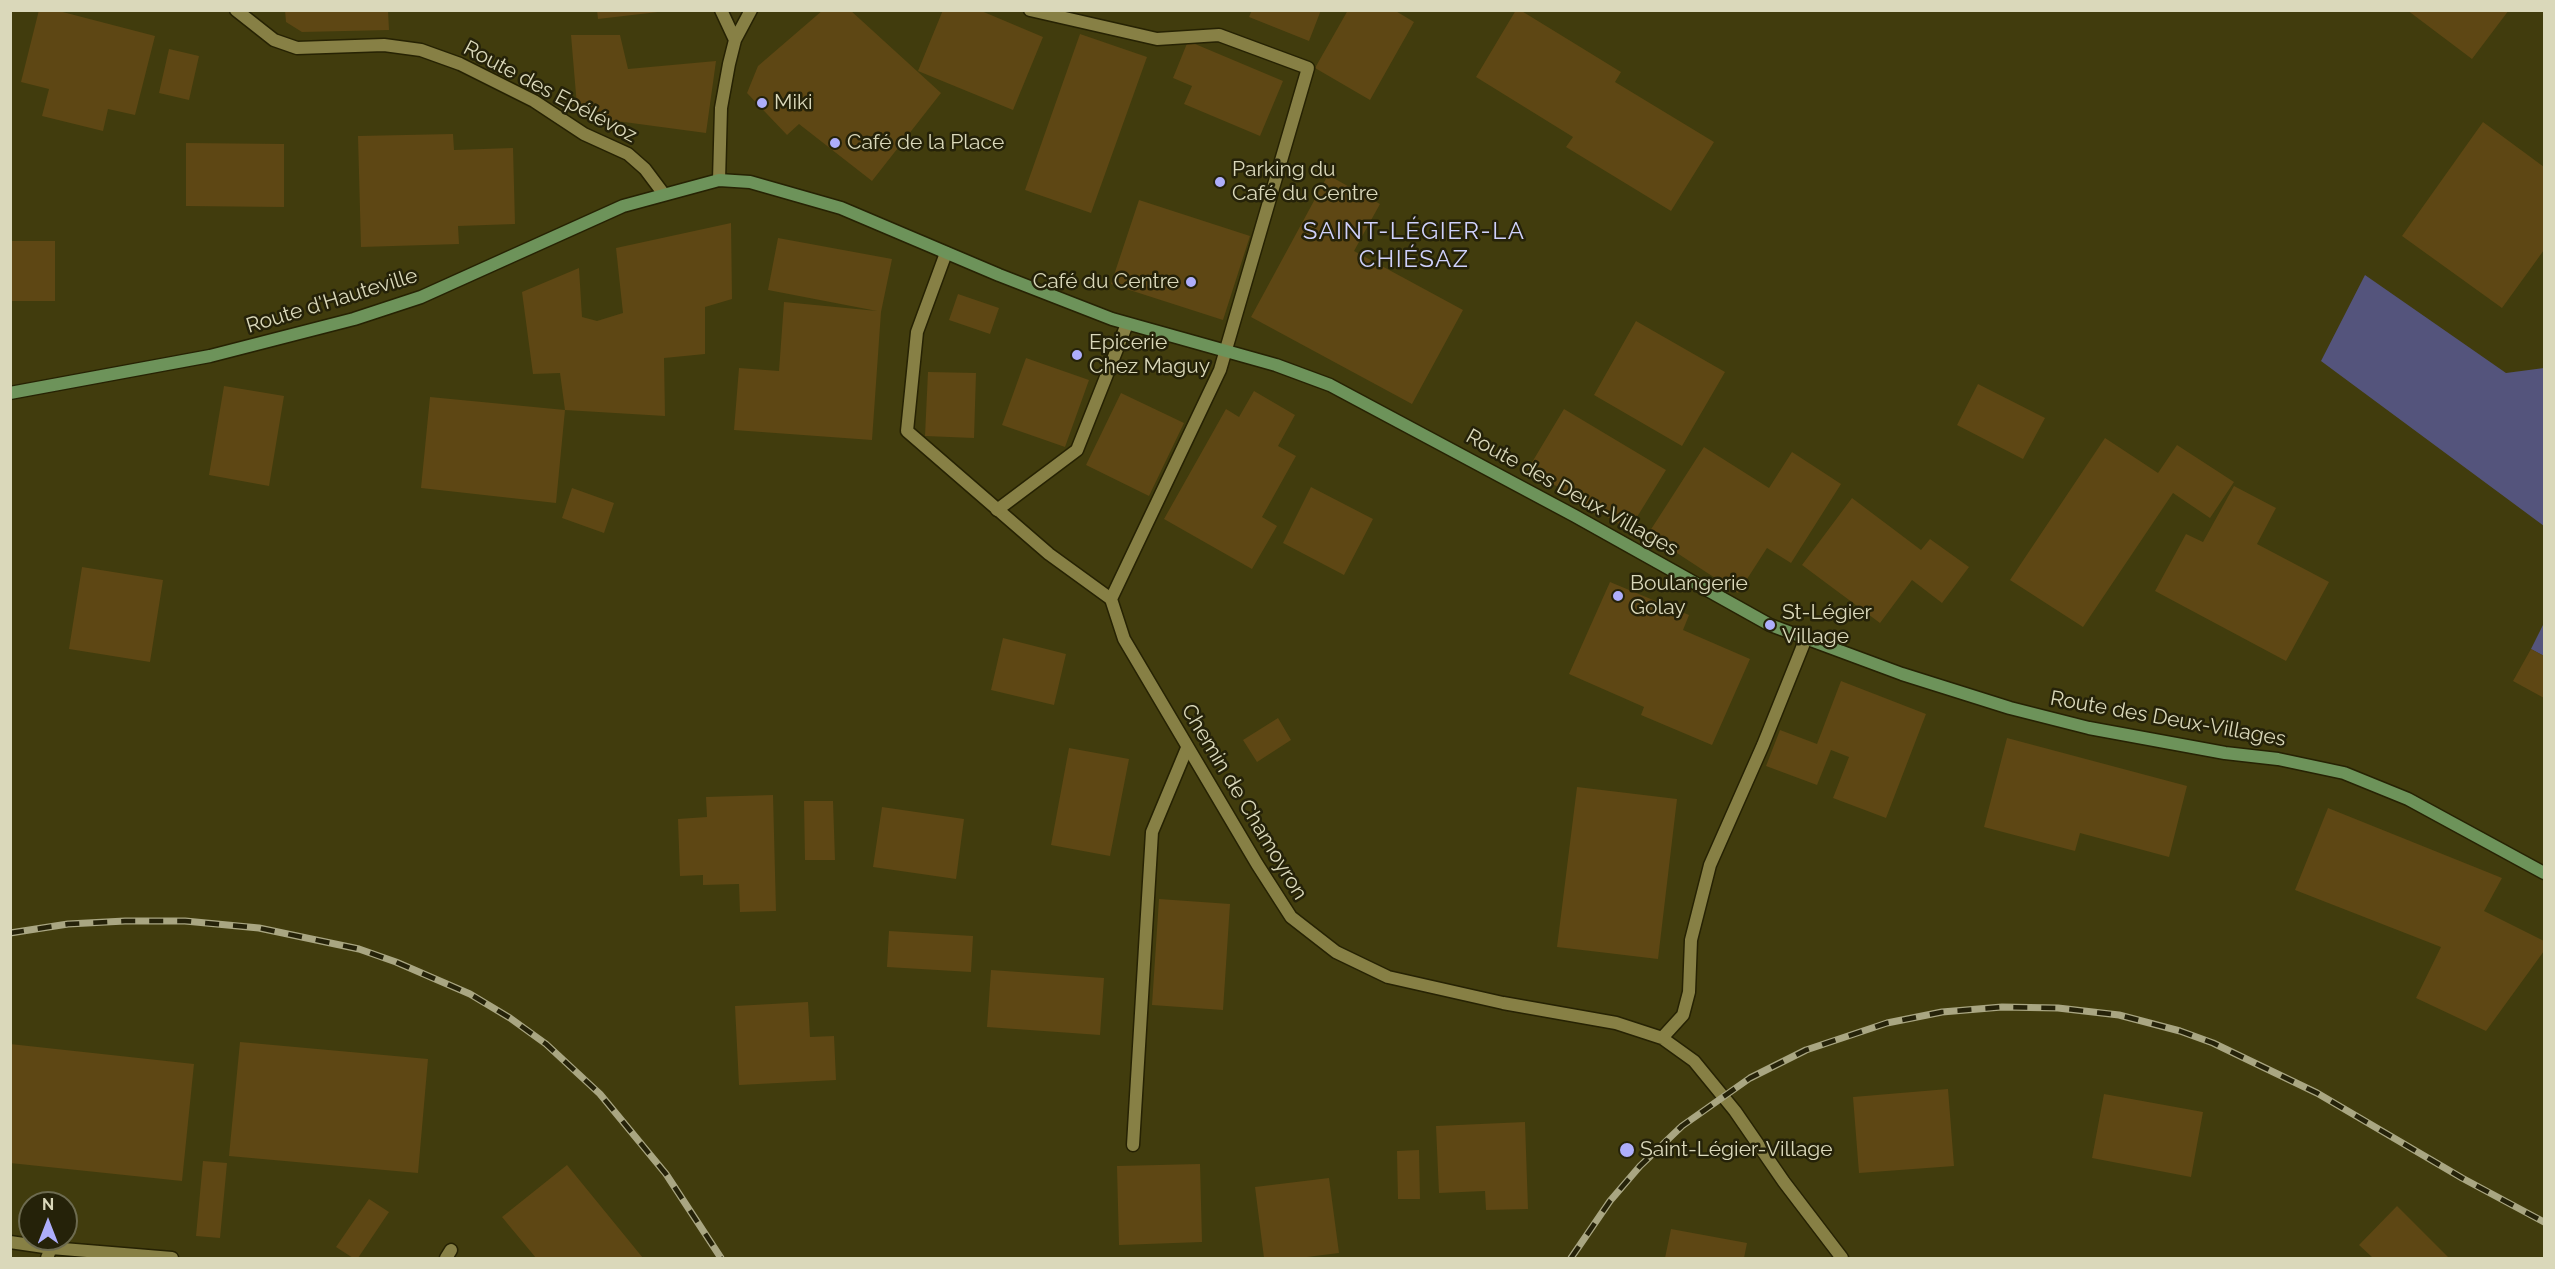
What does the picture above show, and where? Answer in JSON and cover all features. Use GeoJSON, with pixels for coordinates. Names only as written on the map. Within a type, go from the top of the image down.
{"type":"FeatureCollection","features":[{"type":"Feature","properties":{"kind":"main road","name":"Route d'Hauteville"},"geometry":{"type":"LineString","coordinates":[[10,393],[210,356],[354,319],[421,297],[623,206],[663,193],[719,180]]}},
{"type":"Feature","properties":{"kind":"main road","name":"Route des Deux-Villages"},"geometry":{"type":"LineString","coordinates":[[719,180],[750,182],[815,199],[1127,324],[1276,365],[1330,385],[1575,516],[1770,625],[1965,694],[2089,728],[2225,753],[2297,762],[2344,773],[2408,799],[2544,873]]}},
{"type":"Feature","properties":{"kind":"street","name":"Route des Epélévoz"},"geometry":{"type":"LineString","coordinates":[[236,10],[274,40],[297,48],[384,45],[421,50],[460,64],[534,101],[584,134],[628,154],[645,169],[663,193]]}},
{"type":"Feature","properties":{"kind":"street"},"geometry":{"type":"LineString","coordinates":[[721,10],[735,40]]}},
{"type":"Feature","properties":{"kind":"street"},"geometry":{"type":"LineString","coordinates":[[719,180],[721,108],[735,40],[751,10]]}},
{"type":"Feature","properties":{"kind":"street"},"geometry":{"type":"LineString","coordinates":[[946,253],[917,332],[907,431],[1049,554],[1111,599],[1215,384],[1308,68],[1218,35],[1158,39],[1030,10]]}},
{"type":"Feature","properties":{"kind":"street"},"geometry":{"type":"LineString","coordinates":[[997,510],[1077,450],[1127,324]]}},
{"type":"Feature","properties":{"kind":"street","name":"Chemin de Chamoyron"},"geometry":{"type":"LineString","coordinates":[[1111,599],[1124,639],[1187,748],[1291,917],[1336,952],[1388,977],[1503,1003],[1616,1023],[1662,1038],[1694,1061],[1729,1103],[1784,1182],[1842,1258]]}},
{"type":"Feature","properties":{"kind":"street"},"geometry":{"type":"LineString","coordinates":[[1662,1038],[1683,1016],[1689,993],[1691,940],[1710,865],[1763,746],[1806,638]]}},
{"type":"Feature","properties":{"kind":"street"},"geometry":{"type":"LineString","coordinates":[[1133,1145],[1152,832],[1187,748]]}},
{"type":"Feature","properties":{"kind":"street"},"geometry":{"type":"LineString","coordinates":[[10,1242],[49,1253],[172,1258]]}},
{"type":"Feature","properties":{"kind":"shaded area"},"geometry":{"type":"Polygon","coordinates":[[[2365,275],[2506,373],[2544,368],[2544,526],[2321,361],[2365,275]]]}},
{"type":"Feature","properties":{"kind":"shaded area"},"geometry":{"type":"Polygon","coordinates":[[[2544,623],[2544,656],[2531,649],[2544,623]]]}},
{"type":"Feature","properties":{"kind":"building"},"geometry":{"type":"Polygon","coordinates":[[[39,10],[55,10],[155,36],[135,115],[108,109],[103,131],[42,116],[49,89],[21,82],[39,10]]]}},
{"type":"Feature","properties":{"kind":"building"},"geometry":{"type":"Polygon","coordinates":[[[285,10],[388,10],[389,30],[302,32],[286,22],[285,10]]]}},
{"type":"Feature","properties":{"kind":"building"},"geometry":{"type":"Polygon","coordinates":[[[597,10],[658,10],[658,12],[598,19],[597,10]]]}},
{"type":"Feature","properties":{"kind":"building"},"geometry":{"type":"Polygon","coordinates":[[[823,10],[850,10],[941,93],[872,181],[799,124],[787,135],[747,93],[758,66],[823,10]]]}},
{"type":"Feature","properties":{"kind":"building"},"geometry":{"type":"Polygon","coordinates":[[[943,10],[979,10],[1043,37],[1013,110],[918,71],[943,10]]]}},
{"type":"Feature","properties":{"kind":"building"},"geometry":{"type":"Polygon","coordinates":[[[1252,10],[1321,10],[1309,41],[1249,17],[1252,10]]]}},
{"type":"Feature","properties":{"kind":"building"},"geometry":{"type":"Polygon","coordinates":[[[1348,10],[1394,10],[1414,22],[1370,100],[1315,68],[1348,10]]]}},
{"type":"Feature","properties":{"kind":"building"},"geometry":{"type":"Polygon","coordinates":[[[1516,10],[1520,10],[1621,72],[1615,82],[1714,142],[1671,211],[1566,147],[1573,137],[1476,77],[1516,10]]]}},
{"type":"Feature","properties":{"kind":"building"},"geometry":{"type":"Polygon","coordinates":[[[2407,10],[2509,10],[2472,59],[2407,10]]]}},
{"type":"Feature","properties":{"kind":"building"},"geometry":{"type":"Polygon","coordinates":[[[1080,34],[1147,57],[1091,213],[1025,190],[1080,34]]]}},
{"type":"Feature","properties":{"kind":"building"},"geometry":{"type":"Polygon","coordinates":[[[571,35],[620,35],[628,69],[716,61],[706,133],[609,120],[577,106],[571,35]]]}},
{"type":"Feature","properties":{"kind":"building"},"geometry":{"type":"Polygon","coordinates":[[[1188,41],[1283,81],[1260,136],[1184,104],[1192,86],[1173,78],[1188,41]]]}},
{"type":"Feature","properties":{"kind":"building"},"geometry":{"type":"Polygon","coordinates":[[[169,49],[199,56],[189,100],[159,93],[169,49]]]}},
{"type":"Feature","properties":{"kind":"building"},"geometry":{"type":"Polygon","coordinates":[[[2483,122],[2544,167],[2544,250],[2502,308],[2402,236],[2483,122]]]}},
{"type":"Feature","properties":{"kind":"building"},"geometry":{"type":"Polygon","coordinates":[[[453,134],[454,150],[513,148],[515,224],[458,226],[459,244],[361,247],[358,136],[453,134]]]}},
{"type":"Feature","properties":{"kind":"building"},"geometry":{"type":"Polygon","coordinates":[[[186,143],[284,144],[284,207],[186,206],[186,143]]]}},
{"type":"Feature","properties":{"kind":"building"},"geometry":{"type":"Polygon","coordinates":[[[1328,175],[1380,204],[1354,251],[1463,310],[1412,404],[1251,317],[1328,175]]]}},
{"type":"Feature","properties":{"kind":"building"},"geometry":{"type":"Polygon","coordinates":[[[1139,200],[1250,236],[1223,320],[1111,284],[1139,200]]]}},
{"type":"Feature","properties":{"kind":"building"},"geometry":{"type":"Polygon","coordinates":[[[731,223],[732,299],[705,307],[705,354],[664,358],[665,416],[565,410],[560,373],[533,374],[522,292],[579,268],[582,317],[597,321],[623,313],[616,248],[731,223]]]}},
{"type":"Feature","properties":{"kind":"building"},"geometry":{"type":"Polygon","coordinates":[[[778,238],[892,259],[881,312],[872,440],[734,430],[739,368],[779,371],[784,302],[877,311],[768,290],[778,238]]]}},
{"type":"Feature","properties":{"kind":"building"},"geometry":{"type":"Polygon","coordinates":[[[10,241],[55,241],[55,301],[10,301],[10,241]]]}},
{"type":"Feature","properties":{"kind":"building"},"geometry":{"type":"Polygon","coordinates":[[[958,294],[999,308],[990,334],[949,320],[958,294]]]}},
{"type":"Feature","properties":{"kind":"building"},"geometry":{"type":"Polygon","coordinates":[[[1636,321],[1725,372],[1682,446],[1594,395],[1636,321]]]}},
{"type":"Feature","properties":{"kind":"building"},"geometry":{"type":"Polygon","coordinates":[[[1026,358],[1089,380],[1065,447],[1002,425],[1026,358]]]}},
{"type":"Feature","properties":{"kind":"building"},"geometry":{"type":"Polygon","coordinates":[[[928,372],[976,373],[974,438],[925,436],[928,372]]]}},
{"type":"Feature","properties":{"kind":"building"},"geometry":{"type":"Polygon","coordinates":[[[1978,384],[2045,418],[2023,459],[1957,425],[1978,384]]]}},
{"type":"Feature","properties":{"kind":"building"},"geometry":{"type":"Polygon","coordinates":[[[224,386],[284,396],[269,486],[209,475],[224,386]]]}},
{"type":"Feature","properties":{"kind":"building"},"geometry":{"type":"Polygon","coordinates":[[[1254,391],[1295,415],[1278,446],[1296,456],[1262,517],[1277,526],[1252,569],[1164,519],[1226,409],[1239,417],[1254,391]]]}},
{"type":"Feature","properties":{"kind":"building"},"geometry":{"type":"Polygon","coordinates":[[[1121,393],[1184,423],[1149,496],[1086,465],[1121,393]]]}},
{"type":"Feature","properties":{"kind":"building"},"geometry":{"type":"Polygon","coordinates":[[[430,397],[565,410],[556,503],[421,488],[430,397]]]}},
{"type":"Feature","properties":{"kind":"building"},"geometry":{"type":"Polygon","coordinates":[[[1564,409],[1666,470],[1629,530],[1528,469],[1564,409]]]}},
{"type":"Feature","properties":{"kind":"building"},"geometry":{"type":"Polygon","coordinates":[[[2105,438],[2158,473],[2177,445],[2234,482],[2210,518],[2173,493],[2083,627],[2010,580],[2105,438]]]}},
{"type":"Feature","properties":{"kind":"building"},"geometry":{"type":"Polygon","coordinates":[[[1704,447],[1769,488],[1792,452],[1841,484],[1791,563],[1767,548],[1738,593],[1648,534],[1704,447]]]}},
{"type":"Feature","properties":{"kind":"building"},"geometry":{"type":"Polygon","coordinates":[[[2234,486],[2276,508],[2257,544],[2329,582],[2286,661],[2155,591],[2186,534],[2203,542],[2234,486]]]}},
{"type":"Feature","properties":{"kind":"building"},"geometry":{"type":"Polygon","coordinates":[[[1311,487],[1373,519],[1344,575],[1283,543],[1311,487]]]}},
{"type":"Feature","properties":{"kind":"building"},"geometry":{"type":"Polygon","coordinates":[[[572,488],[614,503],[604,533],[562,518],[572,488]]]}},
{"type":"Feature","properties":{"kind":"building"},"geometry":{"type":"Polygon","coordinates":[[[1852,498],[1921,550],[1930,539],[1969,567],[1942,603],[1912,580],[1880,623],[1802,565],[1852,498]]]}},
{"type":"Feature","properties":{"kind":"building"},"geometry":{"type":"Polygon","coordinates":[[[82,567],[163,580],[150,662],[69,649],[82,567]]]}},
{"type":"Feature","properties":{"kind":"building"},"geometry":{"type":"Polygon","coordinates":[[[1610,582],[1689,615],[1683,630],[1750,659],[1712,745],[1641,715],[1644,707],[1569,674],[1610,582]]]}},
{"type":"Feature","properties":{"kind":"building"},"geometry":{"type":"Polygon","coordinates":[[[1003,638],[1066,654],[1054,705],[991,690],[1003,638]]]}},
{"type":"Feature","properties":{"kind":"building"},"geometry":{"type":"Polygon","coordinates":[[[2531,649],[2544,656],[2544,698],[2513,681],[2531,649]]]}},
{"type":"Feature","properties":{"kind":"building"},"geometry":{"type":"Polygon","coordinates":[[[1841,681],[1926,714],[1886,818],[1833,798],[1849,757],[1831,750],[1817,785],[1766,766],[1780,730],[1817,744],[1841,681]]]}},
{"type":"Feature","properties":{"kind":"building"},"geometry":{"type":"Polygon","coordinates":[[[1278,718],[1291,740],[1257,762],[1243,740],[1278,718]]]}},
{"type":"Feature","properties":{"kind":"building"},"geometry":{"type":"Polygon","coordinates":[[[2007,738],[2187,786],[2169,857],[2080,833],[2075,851],[1984,827],[2007,738]]]}},
{"type":"Feature","properties":{"kind":"building"},"geometry":{"type":"Polygon","coordinates":[[[1069,748],[1129,759],[1110,856],[1051,845],[1069,748]]]}},
{"type":"Feature","properties":{"kind":"building"},"geometry":{"type":"Polygon","coordinates":[[[1577,787],[1677,799],[1658,959],[1557,947],[1577,787]]]}},
{"type":"Feature","properties":{"kind":"building"},"geometry":{"type":"Polygon","coordinates":[[[773,795],[776,911],[740,912],[739,884],[703,885],[703,875],[680,876],[678,819],[707,817],[706,797],[773,795]]]}},
{"type":"Feature","properties":{"kind":"building"},"geometry":{"type":"Polygon","coordinates":[[[804,801],[833,801],[835,860],[805,860],[804,801]]]}},
{"type":"Feature","properties":{"kind":"building"},"geometry":{"type":"Polygon","coordinates":[[[882,807],[964,819],[956,879],[873,867],[882,807]]]}},
{"type":"Feature","properties":{"kind":"building"},"geometry":{"type":"Polygon","coordinates":[[[2328,808],[2502,878],[2484,911],[2544,941],[2544,951],[2486,1031],[2416,998],[2441,947],[2295,890],[2328,808]]]}},
{"type":"Feature","properties":{"kind":"building"},"geometry":{"type":"Polygon","coordinates":[[[1159,899],[1230,904],[1223,1010],[1152,1005],[1159,899]]]}},
{"type":"Feature","properties":{"kind":"building"},"geometry":{"type":"Polygon","coordinates":[[[889,931],[973,936],[971,972],[887,967],[889,931]]]}},
{"type":"Feature","properties":{"kind":"building"},"geometry":{"type":"Polygon","coordinates":[[[991,970],[1104,978],[1100,1035],[987,1027],[991,970]]]}},
{"type":"Feature","properties":{"kind":"building"},"geometry":{"type":"Polygon","coordinates":[[[808,1002],[810,1037],[834,1036],[836,1080],[739,1085],[735,1006],[808,1002]]]}},
{"type":"Feature","properties":{"kind":"building"},"geometry":{"type":"Polygon","coordinates":[[[240,1042],[428,1059],[418,1173],[229,1156],[240,1042]]]}},
{"type":"Feature","properties":{"kind":"building"},"geometry":{"type":"Polygon","coordinates":[[[10,1044],[194,1064],[182,1181],[10,1163],[10,1044]]]}},
{"type":"Feature","properties":{"kind":"building"},"geometry":{"type":"Polygon","coordinates":[[[1948,1089],[1954,1166],[1859,1173],[1853,1097],[1948,1089]]]}},
{"type":"Feature","properties":{"kind":"building"},"geometry":{"type":"Polygon","coordinates":[[[2104,1094],[2203,1112],[2191,1177],[2092,1158],[2104,1094]]]}},
{"type":"Feature","properties":{"kind":"building"},"geometry":{"type":"Polygon","coordinates":[[[1525,1122],[1528,1209],[1486,1210],[1485,1191],[1439,1193],[1436,1126],[1525,1122]]]}},
{"type":"Feature","properties":{"kind":"building"},"geometry":{"type":"Polygon","coordinates":[[[1419,1150],[1420,1199],[1398,1199],[1397,1151],[1419,1150]]]}},
{"type":"Feature","properties":{"kind":"building"},"geometry":{"type":"Polygon","coordinates":[[[203,1161],[227,1163],[220,1238],[196,1236],[203,1161]]]}},
{"type":"Feature","properties":{"kind":"building"},"geometry":{"type":"Polygon","coordinates":[[[1200,1164],[1202,1242],[1119,1245],[1117,1166],[1200,1164]]]}},
{"type":"Feature","properties":{"kind":"building"},"geometry":{"type":"Polygon","coordinates":[[[567,1165],[643,1258],[536,1258],[502,1217],[567,1165]]]}},
{"type":"Feature","properties":{"kind":"building"},"geometry":{"type":"Polygon","coordinates":[[[1329,1178],[1339,1253],[1299,1258],[1264,1258],[1255,1187],[1329,1178]]]}},
{"type":"Feature","properties":{"kind":"building"},"geometry":{"type":"Polygon","coordinates":[[[369,1199],[389,1212],[358,1258],[353,1258],[336,1247],[369,1199]]]}},
{"type":"Feature","properties":{"kind":"building"},"geometry":{"type":"Polygon","coordinates":[[[2397,1206],[2449,1258],[2373,1258],[2359,1245],[2397,1206]]]}},
{"type":"Feature","properties":{"kind":"building"},"geometry":{"type":"Polygon","coordinates":[[[1671,1229],[1747,1243],[1744,1258],[1665,1258],[1671,1229]]]}},
{"type":"Feature","properties":{"kind":"railway"},"geometry":{"type":"LineString","coordinates":[[10,933],[68,924],[125,921],[185,921],[259,928],[359,949],[396,962],[470,994],[510,1018],[546,1044],[600,1094],[666,1174],[721,1258]]}},
{"type":"Feature","properties":{"kind":"railway"},"geometry":{"type":"LineString","coordinates":[[1571,1258],[1610,1201],[1640,1166],[1682,1126],[1750,1078],[1806,1050],[1887,1023],[1942,1012],[2002,1007],[2058,1008],[2119,1015],[2180,1031],[2213,1043],[2317,1093],[2462,1178],[2544,1222]]}},
{"type":"Feature","properties":{"kind":"place","name":"Miki"},"geometry":{"type":"Point","coordinates":[762,103]}},
{"type":"Feature","properties":{"kind":"place","name":"Café de la Place"},"geometry":{"type":"Point","coordinates":[835,143]}},
{"type":"Feature","properties":{"kind":"place","name":"Parking du Café du Centre"},"geometry":{"type":"Point","coordinates":[1220,182]}},
{"type":"Feature","properties":{"kind":"place","name":"Café du Centre"},"geometry":{"type":"Point","coordinates":[1191,282]}},
{"type":"Feature","properties":{"kind":"place","name":"Epicerie Chez Maguy"},"geometry":{"type":"Point","coordinates":[1077,355]}},
{"type":"Feature","properties":{"kind":"place","name":"Boulangerie Golay"},"geometry":{"type":"Point","coordinates":[1618,596]}},
{"type":"Feature","properties":{"kind":"place","name":"St-Légier Village"},"geometry":{"type":"Point","coordinates":[1770,625]}},
{"type":"Feature","properties":{"kind":"place","name":"Saint-Légier-Village"},"geometry":{"type":"Point","coordinates":[1627,1150]}},
{"type":"Feature","properties":{"kind":"district","name":"SAINT-LÉGIER-LA CHIÉSAZ"},"geometry":{"type":"Point","coordinates":[1414,246]}}]}
